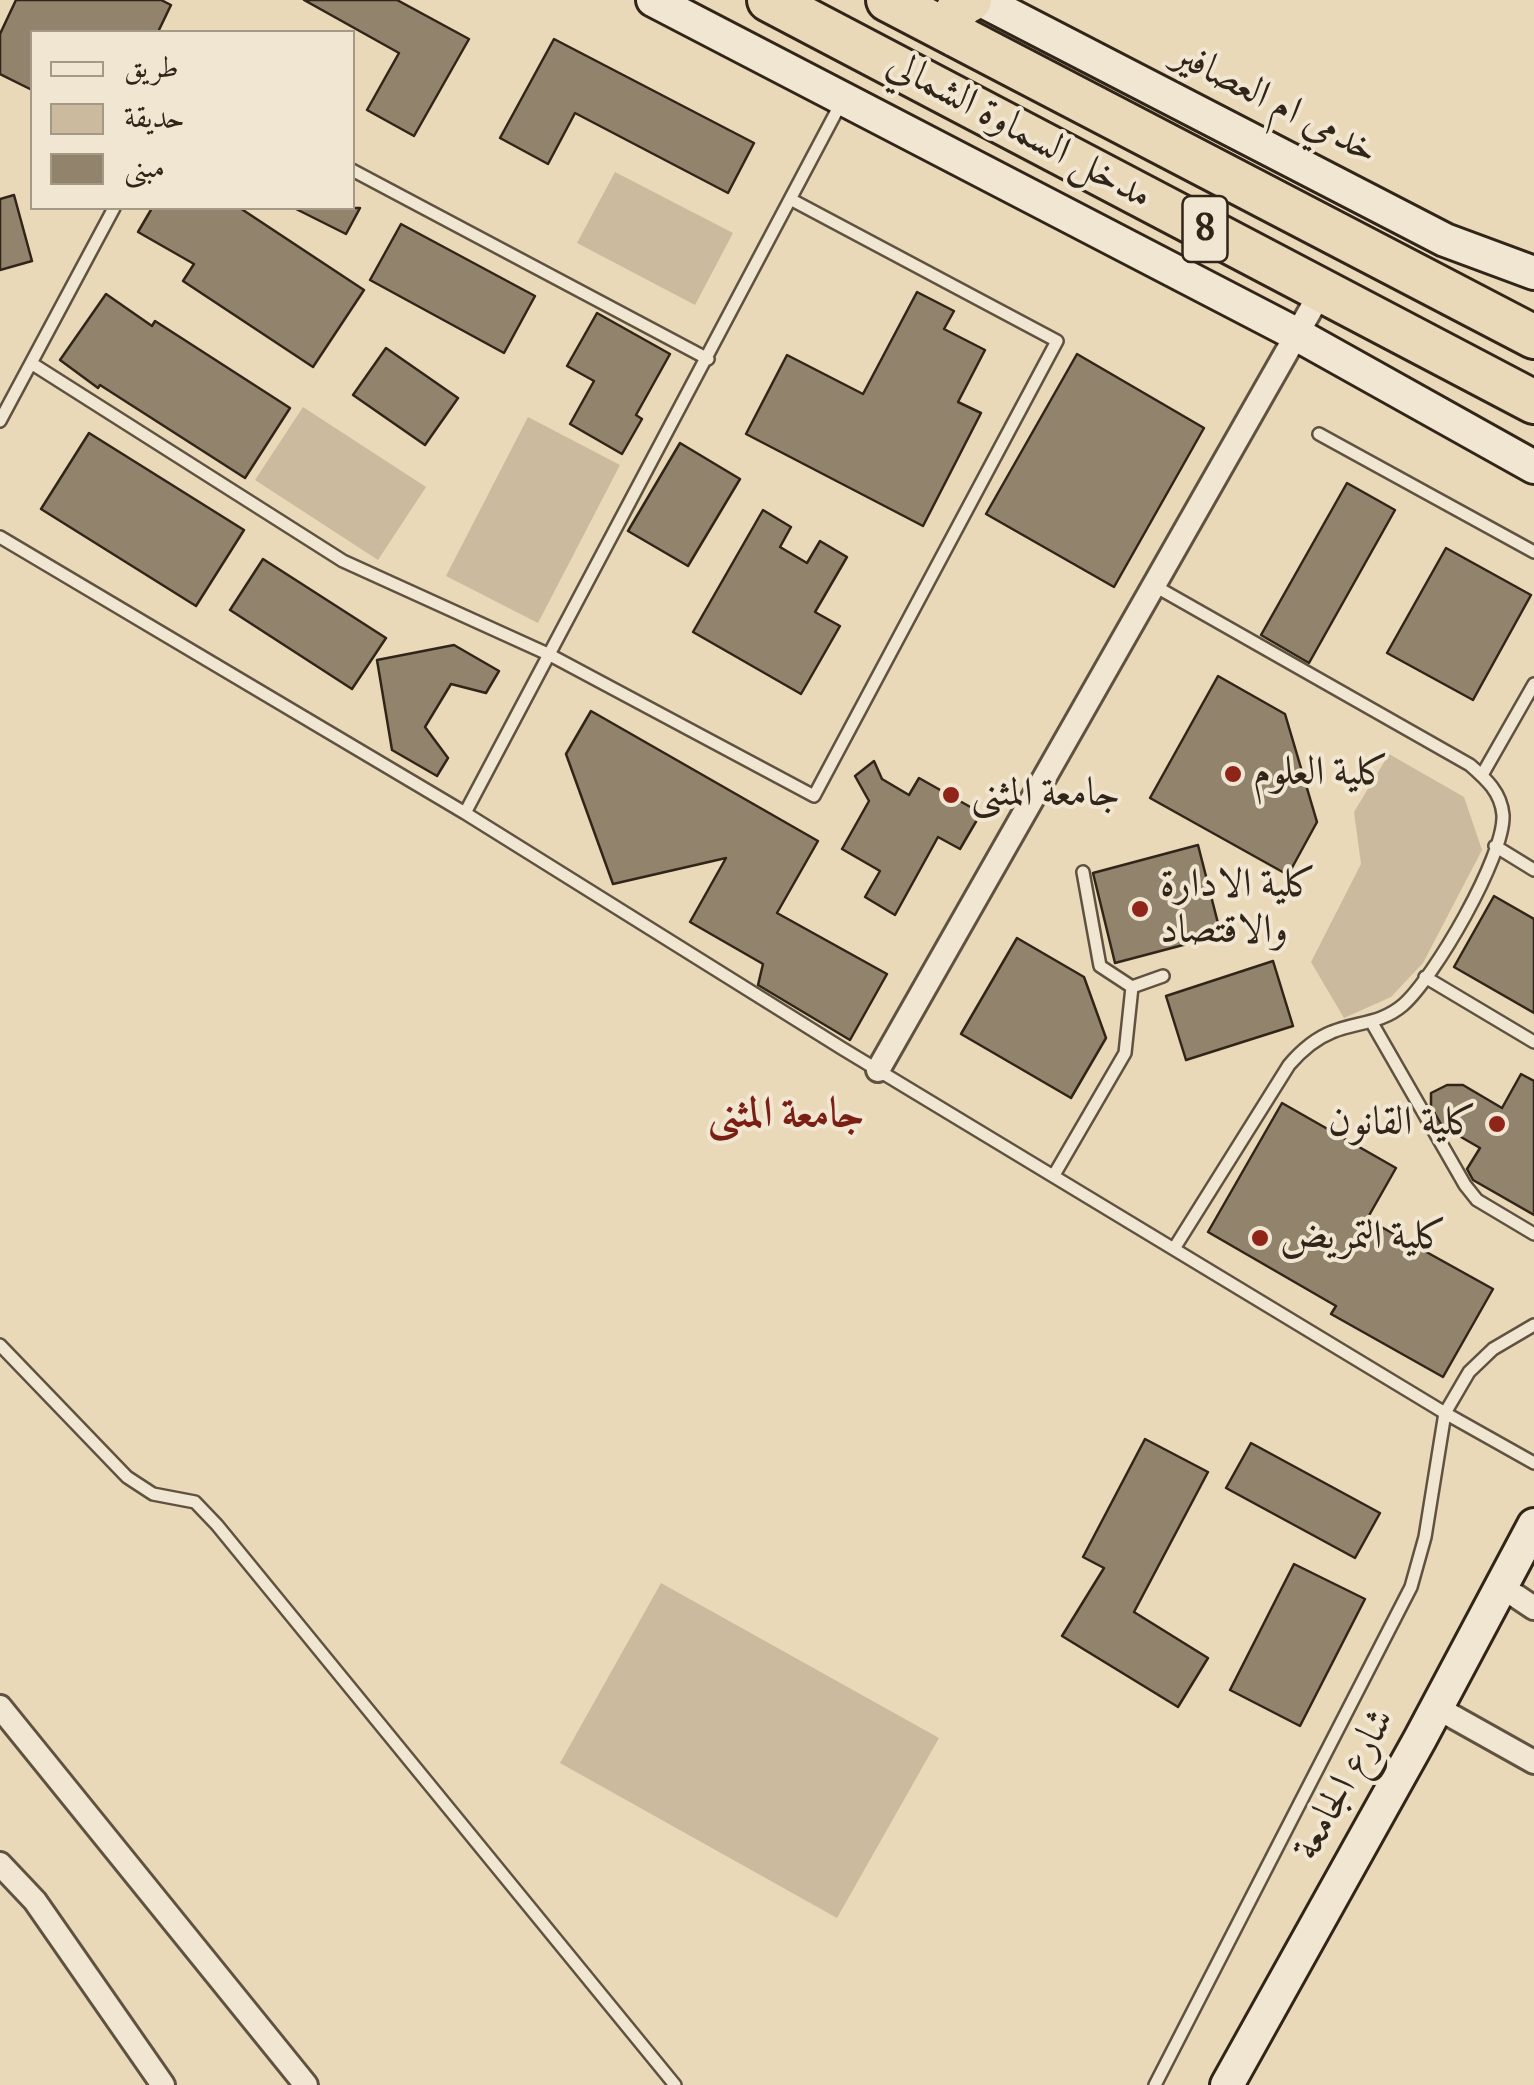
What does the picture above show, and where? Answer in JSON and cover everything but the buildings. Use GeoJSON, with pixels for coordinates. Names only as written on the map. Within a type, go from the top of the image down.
{"type":"FeatureCollection","features":[{"type":"Feature","properties":{"kind":"highway","name":"مدخل السماوة الشمالي"},"geometry":{"type":"LineString","coordinates":[[769,0],[1534,402]]}},
{"type":"Feature","properties":{"kind":"highway","name":"مدخل السماوة الشمالي"},"geometry":{"type":"LineString","coordinates":[[945,8],[1534,337]]}},
{"type":"Feature","properties":{"kind":"highway"},"geometry":{"type":"LineString","coordinates":[[1456,296],[1534,312]]}},
{"type":"Feature","properties":{"kind":"main road"},"geometry":{"type":"LineString","coordinates":[[653,0],[1296,334],[1534,466]]}},
{"type":"Feature","properties":{"kind":"main road","name":"خدمي ام العصافير"},"geometry":{"type":"LineString","coordinates":[[981,0],[1444,240],[1534,273]]}},
{"type":"Feature","properties":{"kind":"main road","name":"شارع الجامعة"},"geometry":{"type":"LineString","coordinates":[[1227,2085],[1534,1525]]}},
{"type":"Feature","properties":{"kind":"main road"},"geometry":{"type":"LineString","coordinates":[[1242,2085],[1450,1715],[1525,1602],[1534,1564]]}},
{"type":"Feature","properties":{"kind":"street"},"geometry":{"type":"LineString","coordinates":[[878,1070],[1322,290]]}},
{"type":"Feature","properties":{"kind":"street"},"geometry":{"type":"LineString","coordinates":[[0,1707],[306,2085]]}},
{"type":"Feature","properties":{"kind":"street"},"geometry":{"type":"LineString","coordinates":[[1450,1715],[1534,1762]]}},
{"type":"Feature","properties":{"kind":"street"},"geometry":{"type":"LineString","coordinates":[[0,1864],[35,1901],[164,2085]]}},
{"type":"Feature","properties":{"kind":"lane"},"geometry":{"type":"LineString","coordinates":[[464,814],[843,99]]}},
{"type":"Feature","properties":{"kind":"lane"},"geometry":{"type":"LineString","coordinates":[[355,172],[708,359]]}},
{"type":"Feature","properties":{"kind":"lane"},"geometry":{"type":"LineString","coordinates":[[31,362],[343,561],[550,654],[814,796],[1057,341],[792,200]]}},
{"type":"Feature","properties":{"kind":"lane"},"geometry":{"type":"LineString","coordinates":[[0,421],[113,210]]}},
{"type":"Feature","properties":{"kind":"lane"},"geometry":{"type":"LineString","coordinates":[[1319,434],[1534,552]]}},
{"type":"Feature","properties":{"kind":"lane"},"geometry":{"type":"LineString","coordinates":[[0,536],[464,814],[1445,1413],[1534,1463]]}},
{"type":"Feature","properties":{"kind":"lane"},"geometry":{"type":"LineString","coordinates":[[1153,585],[1470,764],[1494,787],[1503,816],[1490,864],[1460,926],[1425,977],[1403,1005],[1372,1023],[1333,1031],[1305,1048],[1289,1065],[1175,1247]]}},
{"type":"Feature","properties":{"kind":"lane"},"geometry":{"type":"LineString","coordinates":[[1482,775],[1534,684]]}},
{"type":"Feature","properties":{"kind":"lane"},"geometry":{"type":"LineString","coordinates":[[1495,846],[1534,870]]}},
{"type":"Feature","properties":{"kind":"lane"},"geometry":{"type":"LineString","coordinates":[[1082,872],[1100,966],[1132,987]]}},
{"type":"Feature","properties":{"kind":"lane"},"geometry":{"type":"LineString","coordinates":[[1132,987],[1163,976]]}},
{"type":"Feature","properties":{"kind":"lane"},"geometry":{"type":"LineString","coordinates":[[1425,977],[1534,1042]]}},
{"type":"Feature","properties":{"kind":"lane"},"geometry":{"type":"LineString","coordinates":[[1054,1175],[1125,1053],[1132,987]]}},
{"type":"Feature","properties":{"kind":"lane"},"geometry":{"type":"LineString","coordinates":[[1372,1023],[1465,1185],[1477,1200],[1534,1234]]}},
{"type":"Feature","properties":{"kind":"lane"},"geometry":{"type":"LineString","coordinates":[[1156,2085],[1412,1587],[1425,1536],[1445,1413],[1469,1372],[1493,1348],[1534,1325]]}},
{"type":"Feature","properties":{"kind":"lane"},"geometry":{"type":"LineString","coordinates":[[0,1345],[127,1477],[152,1494],[196,1502],[218,1525],[675,2085]]}},
{"type":"Feature","properties":{"kind":"green space"},"geometry":{"type":"Polygon","coordinates":[[[615,172],[733,233],[695,305],[577,243],[615,172]]]}},
{"type":"Feature","properties":{"kind":"green space"},"geometry":{"type":"Polygon","coordinates":[[[303,407],[426,487],[378,560],[255,480],[303,407]]]}},
{"type":"Feature","properties":{"kind":"green space"},"geometry":{"type":"Polygon","coordinates":[[[528,417],[620,465],[538,623],[446,576],[528,417]]]}},
{"type":"Feature","properties":{"kind":"green space"},"geometry":{"type":"Polygon","coordinates":[[[1389,754],[1464,797],[1482,850],[1423,963],[1391,997],[1344,1018],[1311,962],[1361,864],[1354,812],[1389,754]]]}},
{"type":"Feature","properties":{"kind":"green space"},"geometry":{"type":"Polygon","coordinates":[[[661,1583],[939,1738],[837,1918],[560,1763],[661,1583]]]}},
{"type":"Feature","properties":{"kind":"place","name":"كلية العلوم"},"geometry":{"type":"Point","coordinates":[1233,774]}},
{"type":"Feature","properties":{"kind":"place","name":"جامعة المثنى"},"geometry":{"type":"Point","coordinates":[951,795]}},
{"type":"Feature","properties":{"kind":"place","name":"كلية الادارة والاقتصاد"},"geometry":{"type":"Point","coordinates":[1140,909]}},
{"type":"Feature","properties":{"kind":"place","name":"كلية القانون"},"geometry":{"type":"Point","coordinates":[1497,1124]}},
{"type":"Feature","properties":{"kind":"place","name":"كلية التمريض"},"geometry":{"type":"Point","coordinates":[1260,1238]}},
{"type":"Feature","properties":{"kind":"district","name":"جامعة المثنى"},"geometry":{"type":"Point","coordinates":[786,1116]}}]}
